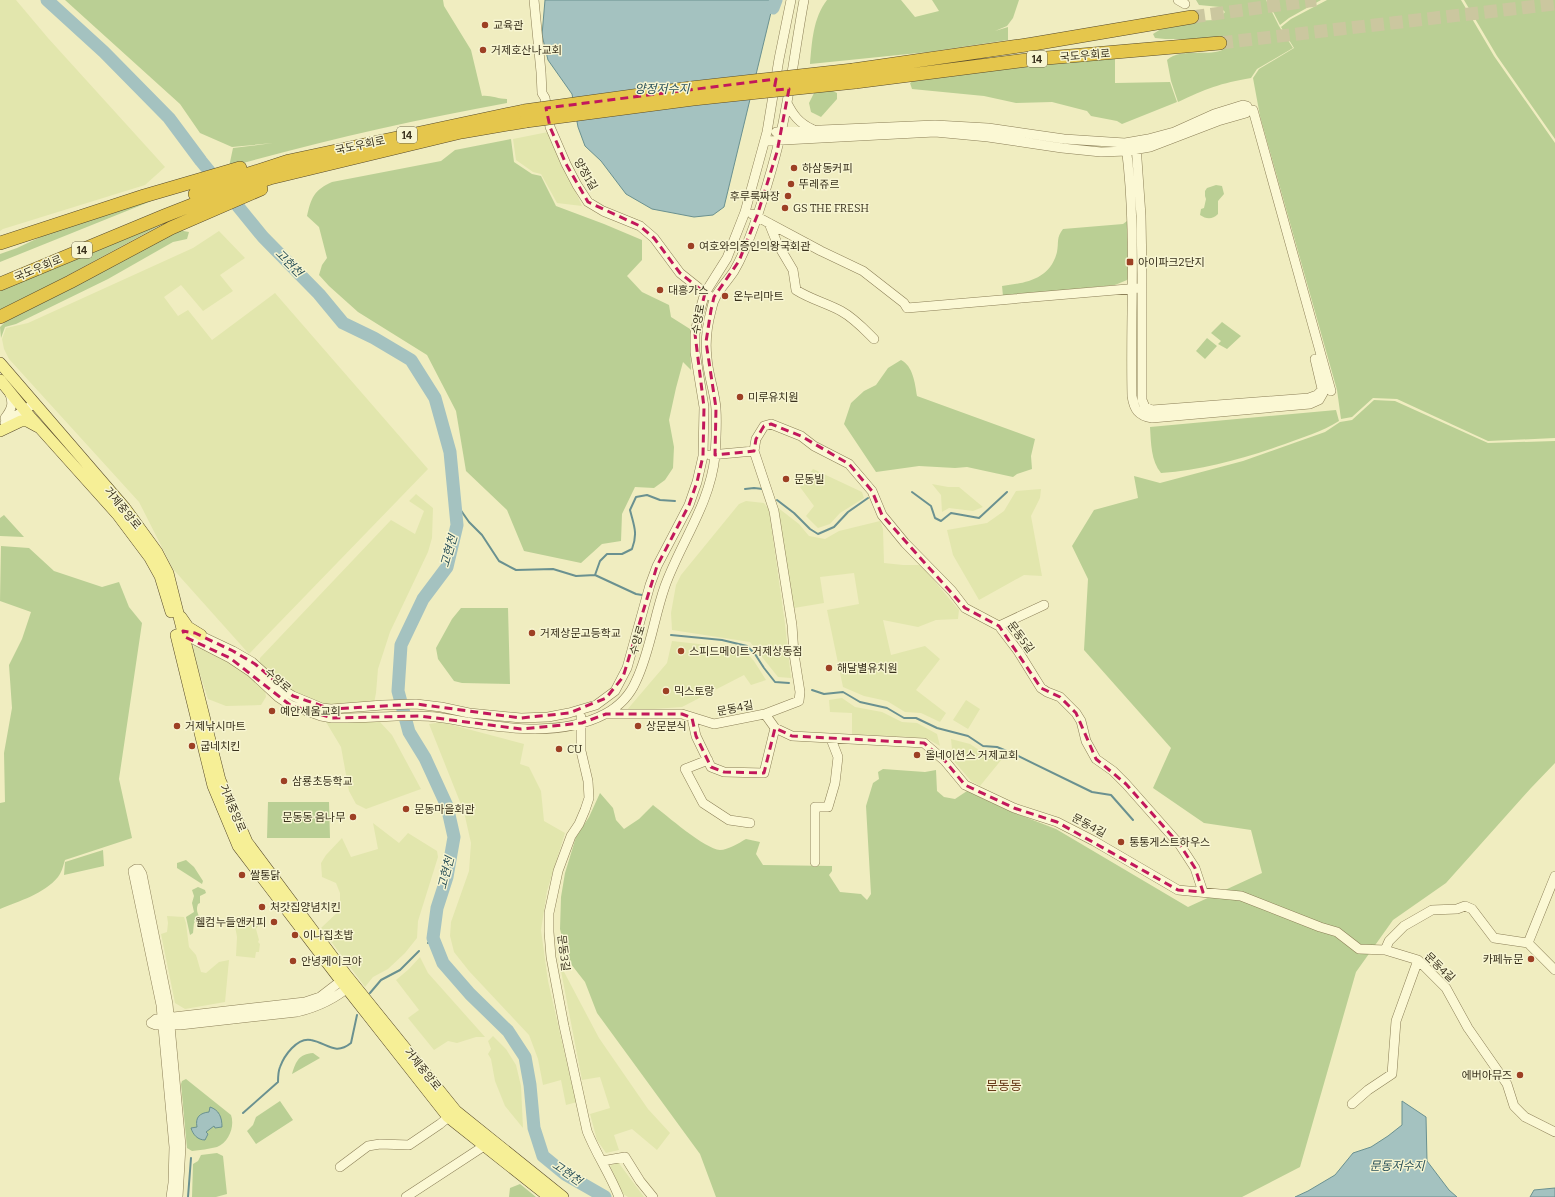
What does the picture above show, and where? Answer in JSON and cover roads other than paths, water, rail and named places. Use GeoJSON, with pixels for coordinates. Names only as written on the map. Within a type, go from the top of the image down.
{"type":"FeatureCollection","features":[{"type":"Feature","properties":{"kind":"highway","name":"국도우회로"},"geometry":{"type":"LineString","coordinates":[[854,76],[1192,17]]}},
{"type":"Feature","properties":{"kind":"highway","name":"국도우회로"},"geometry":{"type":"LineString","coordinates":[[854,76],[1220,43]]}},
{"type":"Feature","properties":{"kind":"highway","name":"14"},"geometry":{"type":"LineString","coordinates":[[525,116],[691,88],[854,76]]}},
{"type":"Feature","properties":{"kind":"highway","name":"국도우회로"},"geometry":{"type":"LineString","coordinates":[[289,161],[525,116]]}},
{"type":"Feature","properties":{"kind":"highway","name":"국도우회로"},"geometry":{"type":"LineString","coordinates":[[297,172],[525,116]]}},
{"type":"Feature","properties":{"kind":"highway","name":"14"},"geometry":{"type":"LineString","coordinates":[[161,212],[230,180],[289,161]]}},
{"type":"Feature","properties":{"kind":"highway"},"geometry":{"type":"LineString","coordinates":[[0,243],[157,192],[255,164],[289,161]]}},
{"type":"Feature","properties":{"kind":"highway","name":"14"},"geometry":{"type":"LineString","coordinates":[[161,212],[270,178],[297,172]]}},
{"type":"Feature","properties":{"kind":"highway"},"geometry":{"type":"LineString","coordinates":[[2,317],[171,228],[297,172]]}},
{"type":"Feature","properties":{"kind":"highway","name":"국도우회로"},"geometry":{"type":"LineString","coordinates":[[0,275],[161,212]]}},
{"type":"Feature","properties":{"kind":"highway","name":"국도우회로"},"geometry":{"type":"LineString","coordinates":[[0,284],[161,212]]}},
{"type":"Feature","properties":{"kind":"highway"},"geometry":{"type":"LineString","coordinates":[[0,249],[25,240],[38,231]]}},
{"type":"Feature","properties":{"kind":"main road","name":"거제중앙로"},"geometry":{"type":"LineString","coordinates":[[0,363],[125,508],[157,552],[168,573],[178,609],[180,634],[213,786],[238,846],[326,961],[347,982],[357,1001],[452,1114],[487,1142],[563,1197]]}},
{"type":"Feature","properties":{"kind":"main road","name":"거제중앙로"},"geometry":{"type":"LineString","coordinates":[[0,380],[23,409],[117,514],[150,558],[160,576],[180,634],[189,654],[220,780],[248,842],[347,982],[452,1114]]}},
{"type":"Feature","properties":{"kind":"main road"},"geometry":{"type":"LineString","coordinates":[[0,431],[22,421],[27,421],[40,428]]}},
{"type":"Feature","properties":{"kind":"main road"},"geometry":{"type":"LineString","coordinates":[[178,609],[186,624],[200,638]]}},
{"type":"Feature","properties":{"kind":"main road","name":"거제중앙로"},"geometry":{"type":"LineString","coordinates":[[487,1142],[549,1197]]}},
{"type":"Feature","properties":{"kind":"street","name":"양정1길"},"geometry":{"type":"LineString","coordinates":[[534,0],[542,93],[545,98],[550,127],[577,185],[588,202],[603,211],[640,226],[654,238],[680,273],[705,293],[714,298]]}},
{"type":"Feature","properties":{"kind":"street","name":"수양로"},"geometry":{"type":"LineString","coordinates":[[180,634],[200,638],[233,650],[252,662],[283,690],[303,701],[331,709],[416,704],[441,707],[468,713],[521,718],[548,717],[596,705],[615,691],[623,677],[657,566],[689,505],[697,482],[703,456],[704,407],[695,352],[695,334],[699,313],[705,293],[727,258],[745,212],[766,137],[779,58],[791,0]]}},
{"type":"Feature","properties":{"kind":"street","name":"수양로"},"geometry":{"type":"LineString","coordinates":[[200,638],[252,672],[278,697],[290,705],[321,716],[332,718],[420,716],[440,717],[521,729],[553,728],[582,723],[606,714],[621,703],[635,684],[638,677],[664,588],[672,568],[702,508],[710,482],[715,455],[716,408],[706,357],[708,324],[714,298],[739,261],[757,216],[777,152],[787,103],[804,0]]}},
{"type":"Feature","properties":{"kind":"street"},"geometry":{"type":"LineString","coordinates":[[787,103],[796,118],[806,126],[813,129]]}},
{"type":"Feature","properties":{"kind":"street"},"geometry":{"type":"LineString","coordinates":[[1108,152],[1126,147],[1150,147],[1218,121],[1246,113],[1248,108],[1243,105],[1214,114],[1174,132],[1148,139],[1136,146]]}},
{"type":"Feature","properties":{"kind":"street"},"geometry":{"type":"LineString","coordinates":[[1253,110],[1326,390]]}},
{"type":"Feature","properties":{"kind":"street"},"geometry":{"type":"LineString","coordinates":[[766,137],[780,136],[813,129],[935,125],[988,128],[1126,147]]}},
{"type":"Feature","properties":{"kind":"street"},"geometry":{"type":"LineString","coordinates":[[777,152],[782,144],[790,140],[935,132],[988,137],[1062,148],[1108,152],[1123,159],[1129,168]]}},
{"type":"Feature","properties":{"kind":"street"},"geometry":{"type":"LineString","coordinates":[[780,136],[790,140]]}},
{"type":"Feature","properties":{"kind":"street"},"geometry":{"type":"LineString","coordinates":[[1136,146],[1141,216],[1138,310],[1132,396],[1137,412],[1143,416],[1152,418],[1310,404],[1319,400],[1326,390]]}},
{"type":"Feature","properties":{"kind":"street"},"geometry":{"type":"LineString","coordinates":[[1126,147],[1129,168],[1138,288]]}},
{"type":"Feature","properties":{"kind":"street"},"geometry":{"type":"LineString","coordinates":[[745,212],[757,216],[821,251],[863,271],[904,303],[908,308],[1138,288]]}},
{"type":"Feature","properties":{"kind":"street"},"geometry":{"type":"LineString","coordinates":[[769,223],[777,243],[793,270],[796,290],[806,297],[845,314],[860,325],[874,339]]}},
{"type":"Feature","properties":{"kind":"street"},"geometry":{"type":"LineString","coordinates":[[1123,311],[1138,310]]}},
{"type":"Feature","properties":{"kind":"street"},"geometry":{"type":"LineString","coordinates":[[1315,360],[1326,390]]}},
{"type":"Feature","properties":{"kind":"street"},"geometry":{"type":"LineString","coordinates":[[2,422],[11,411],[12,406],[12,400],[8,389]]}},
{"type":"Feature","properties":{"kind":"street"},"geometry":{"type":"LineString","coordinates":[[2,422],[33,402]]}},
{"type":"Feature","properties":{"kind":"street","name":"문동5길"},"geometry":{"type":"LineString","coordinates":[[754,451],[756,439],[764,426],[771,424],[801,436],[814,446],[849,464],[872,491],[882,515],[905,543],[952,591],[965,608],[999,626],[1018,651],[1041,688],[1060,697],[1076,713],[1081,721],[1086,741],[1096,759],[1126,784],[1180,845],[1195,868],[1203,892]]}},
{"type":"Feature","properties":{"kind":"street"},"geometry":{"type":"LineString","coordinates":[[703,456],[754,451],[774,511],[792,625],[794,654],[800,692],[799,701],[765,714]]}},
{"type":"Feature","properties":{"kind":"street"},"geometry":{"type":"LineString","coordinates":[[999,626],[1044,605]]}},
{"type":"Feature","properties":{"kind":"street"},"geometry":{"type":"LineString","coordinates":[[189,654],[192,643],[200,638]]}},
{"type":"Feature","properties":{"kind":"street","name":"문동3길"},"geometry":{"type":"LineString","coordinates":[[579,710],[582,723],[581,751],[588,782],[589,798],[579,824],[571,836],[558,871],[549,913],[551,957],[583,1114],[593,1145],[619,1197]]}},
{"type":"Feature","properties":{"kind":"street","name":"문동4길"},"geometry":{"type":"LineString","coordinates":[[606,714],[682,714],[714,724],[765,714],[775,728],[792,736],[924,743],[945,761],[965,785],[1014,808],[1058,822],[1178,890],[1241,896],[1337,932],[1359,950],[1385,950],[1418,960],[1446,988],[1468,1028],[1506,1084],[1514,1106],[1525,1117],[1555,1132]]}},
{"type":"Feature","properties":{"kind":"street"},"geometry":{"type":"LineString","coordinates":[[692,718],[696,736],[712,767],[724,772],[764,773],[775,728]]}},
{"type":"Feature","properties":{"kind":"street"},"geometry":{"type":"LineString","coordinates":[[815,862],[815,807],[828,807],[835,783],[838,757],[831,739]]}},
{"type":"Feature","properties":{"kind":"street"},"geometry":{"type":"LineString","coordinates":[[708,760],[685,769],[703,803],[729,820],[750,823]]}},
{"type":"Feature","properties":{"kind":"street"},"geometry":{"type":"LineString","coordinates":[[171,1197],[174,1147],[166,1022],[168,1004],[142,874],[139,869],[136,869],[134,871],[134,876],[161,1005],[166,1022],[180,1146],[178,1197]]}},
{"type":"Feature","properties":{"kind":"street"},"geometry":{"type":"LineString","coordinates":[[1528,943],[1555,876]]}},
{"type":"Feature","properties":{"kind":"street"},"geometry":{"type":"LineString","coordinates":[[1385,950],[1389,941],[1404,926],[1432,910],[1457,909],[1465,906],[1472,909],[1494,938],[1528,943],[1555,970]]}},
{"type":"Feature","properties":{"kind":"street"},"geometry":{"type":"LineString","coordinates":[[1352,1104],[1368,1090],[1392,1074],[1396,1021],[1418,960]]}},
{"type":"Feature","properties":{"kind":"street"},"geometry":{"type":"LineString","coordinates":[[326,961],[334,975],[334,992]]}},
{"type":"Feature","properties":{"kind":"street"},"geometry":{"type":"LineString","coordinates":[[166,1022],[305,1002],[334,992],[347,982]]}},
{"type":"Feature","properties":{"kind":"street"},"geometry":{"type":"LineString","coordinates":[[334,992],[348,995],[357,1001]]}},
{"type":"Feature","properties":{"kind":"street"},"geometry":{"type":"LineString","coordinates":[[340,1168],[368,1146],[380,1144],[409,1145],[452,1114]]}},
{"type":"Feature","properties":{"kind":"street"},"geometry":{"type":"LineString","coordinates":[[406,1197],[487,1142]]}},
{"type":"Feature","properties":{"kind":"street"},"geometry":{"type":"LineString","coordinates":[[602,1161],[625,1156],[640,1181],[653,1197]]}},
{"type":"Feature","properties":{"kind":"water","name":"양정저수지"},"geometry":{"type":"Polygon","coordinates":[[[545,0],[774,0],[724,207],[713,215],[694,217],[652,209],[626,194],[601,161],[585,146],[578,127],[572,94],[548,60],[542,35],[545,0]]]}},
{"type":"Feature","properties":{"kind":"water","name":"문동저수지"},"geometry":{"type":"Polygon","coordinates":[[[1402,1101],[1426,1117],[1427,1161],[1449,1190],[1457,1197],[1295,1197],[1335,1175],[1353,1153],[1371,1147],[1402,1125],[1402,1101]]]}},
{"type":"Feature","properties":{"kind":"water"},"geometry":{"type":"Polygon","coordinates":[[[210,1107],[216,1110],[219,1114],[222,1127],[215,1128],[214,1126],[206,1132],[208,1134],[205,1140],[202,1140],[196,1137],[191,1128],[197,1127],[199,1116],[203,1113],[209,1112],[210,1107]]]}},
{"type":"Feature","properties":{"kind":"water"},"geometry":{"type":"Polygon","coordinates":[[[1555,1188],[1555,1197],[1530,1197],[1534,1190],[1555,1188]]]}},
{"type":"Feature","properties":{"kind":"waterway","name":"고현천"},"geometry":{"type":"LineString","coordinates":[[47,0],[104,52],[169,118],[201,161],[263,237],[319,294],[343,323],[374,338],[411,360],[435,398],[450,452],[457,525],[447,567],[423,599],[401,645],[398,691],[409,732],[425,758],[447,806],[454,837],[447,877],[437,908],[433,938],[443,963],[470,994],[508,1031],[525,1057],[530,1085],[534,1128],[543,1156],[565,1174],[605,1197]]}},
{"type":"Feature","properties":{"kind":"waterway"},"geometry":{"type":"LineString","coordinates":[[773,8],[776,0]]}},
{"type":"Feature","properties":{"kind":"waterway"},"geometry":{"type":"LineString","coordinates":[[745,489],[763,489]]}},
{"type":"Feature","properties":{"kind":"waterway"},"geometry":{"type":"LineString","coordinates":[[912,492],[931,506],[935,518],[941,521],[951,513],[979,518],[1007,492]]}},
{"type":"Feature","properties":{"kind":"waterway"},"geometry":{"type":"LineString","coordinates":[[595,575],[600,561],[607,554],[622,554],[632,549],[635,534],[630,510],[636,497],[647,495],[660,500],[675,501]]}},
{"type":"Feature","properties":{"kind":"waterway"},"geometry":{"type":"LineString","coordinates":[[777,500],[794,513],[810,529],[818,534],[834,527],[848,512],[868,498]]}},
{"type":"Feature","properties":{"kind":"waterway"},"geometry":{"type":"LineString","coordinates":[[455,502],[469,522],[482,535],[499,561],[516,570],[553,569],[576,576],[595,575],[636,594],[642,595]]}},
{"type":"Feature","properties":{"kind":"waterway"},"geometry":{"type":"LineString","coordinates":[[671,635],[722,640],[747,646],[755,654],[775,682],[789,683]]}},
{"type":"Feature","properties":{"kind":"waterway"},"geometry":{"type":"LineString","coordinates":[[812,690],[824,694],[843,692],[860,702],[887,708],[904,718],[916,718],[937,728],[968,736],[983,746],[997,747],[1092,792],[1111,795],[1133,820]]}},
{"type":"Feature","properties":{"kind":"waterway","name":"고현천"},"geometry":{"type":"LineString","coordinates":[[428,943],[433,938]]}},
{"type":"Feature","properties":{"kind":"waterway"},"geometry":{"type":"LineString","coordinates":[[370,993],[381,980],[400,970],[419,951]]}},
{"type":"Feature","properties":{"kind":"waterway"},"geometry":{"type":"LineString","coordinates":[[243,1113],[278,1082],[279,1071],[282,1063],[296,1044],[301,1041],[311,1040],[331,1048],[336,1049],[345,1047],[351,1043],[357,1015]]}},
{"type":"Feature","properties":{"kind":"waterway"},"geometry":{"type":"LineString","coordinates":[[188,1197],[191,1158]]}},
{"type":"Feature","properties":{"kind":"tunnel"},"geometry":{"type":"LineString","coordinates":[[1192,17],[1316,0]]}},
{"type":"Feature","properties":{"kind":"tunnel"},"geometry":{"type":"LineString","coordinates":[[1220,43],[1555,4]]}},
{"type":"Feature","properties":{"kind":"place","name":"교육관"},"geometry":{"type":"Point","coordinates":[485,25]}},
{"type":"Feature","properties":{"kind":"place","name":"거제호산나교회"},"geometry":{"type":"Point","coordinates":[483,50]}},
{"type":"Feature","properties":{"kind":"place","name":"하삼동커피"},"geometry":{"type":"Point","coordinates":[794,168]}},
{"type":"Feature","properties":{"kind":"place","name":"뚜레쥬르"},"geometry":{"type":"Point","coordinates":[791,184]}},
{"type":"Feature","properties":{"kind":"place","name":"후루룩짜장"},"geometry":{"type":"Point","coordinates":[788,196]}},
{"type":"Feature","properties":{"kind":"place","name":"GS THE FRESH"},"geometry":{"type":"Point","coordinates":[785,208]}},
{"type":"Feature","properties":{"kind":"place","name":"여호와의증인의왕국회관"},"geometry":{"type":"Point","coordinates":[691,246]}},
{"type":"Feature","properties":{"kind":"place","name":"아이파크2단지"},"geometry":{"type":"Point","coordinates":[1130,262]}},
{"type":"Feature","properties":{"kind":"place","name":"대흥가스"},"geometry":{"type":"Point","coordinates":[660,290]}},
{"type":"Feature","properties":{"kind":"place","name":"온누리마트"},"geometry":{"type":"Point","coordinates":[725,296]}},
{"type":"Feature","properties":{"kind":"place","name":"미루유치원"},"geometry":{"type":"Point","coordinates":[740,397]}},
{"type":"Feature","properties":{"kind":"place","name":"문동빌"},"geometry":{"type":"Point","coordinates":[786,479]}},
{"type":"Feature","properties":{"kind":"place","name":"거제상문고등학교"},"geometry":{"type":"Point","coordinates":[532,633]}},
{"type":"Feature","properties":{"kind":"place","name":"스피드메이트 거제상동점"},"geometry":{"type":"Point","coordinates":[681,651]}},
{"type":"Feature","properties":{"kind":"place","name":"해달별유치원"},"geometry":{"type":"Point","coordinates":[829,668]}},
{"type":"Feature","properties":{"kind":"place","name":"믹스토랑"},"geometry":{"type":"Point","coordinates":[666,691]}},
{"type":"Feature","properties":{"kind":"place","name":"예안세움교회"},"geometry":{"type":"Point","coordinates":[272,711]}},
{"type":"Feature","properties":{"kind":"place","name":"거제낚시마트"},"geometry":{"type":"Point","coordinates":[177,726]}},
{"type":"Feature","properties":{"kind":"place","name":"상문분식"},"geometry":{"type":"Point","coordinates":[638,726]}},
{"type":"Feature","properties":{"kind":"place","name":"굽네치킨"},"geometry":{"type":"Point","coordinates":[192,746]}},
{"type":"Feature","properties":{"kind":"place","name":"CU"},"geometry":{"type":"Point","coordinates":[559,749]}},
{"type":"Feature","properties":{"kind":"place","name":"올네이션스 거제교회"},"geometry":{"type":"Point","coordinates":[917,755]}},
{"type":"Feature","properties":{"kind":"place","name":"삼룡초등학교"},"geometry":{"type":"Point","coordinates":[284,781]}},
{"type":"Feature","properties":{"kind":"place","name":"문동마을회관"},"geometry":{"type":"Point","coordinates":[406,809]}},
{"type":"Feature","properties":{"kind":"place","name":"문동동 음나무"},"geometry":{"type":"Point","coordinates":[353,817]}},
{"type":"Feature","properties":{"kind":"place","name":"통통게스트하우스"},"geometry":{"type":"Point","coordinates":[1121,842]}},
{"type":"Feature","properties":{"kind":"place","name":"쌀통닭"},"geometry":{"type":"Point","coordinates":[242,875]}},
{"type":"Feature","properties":{"kind":"place","name":"처갓집양념치킨"},"geometry":{"type":"Point","coordinates":[262,907]}},
{"type":"Feature","properties":{"kind":"place","name":"웰컴누들앤커피"},"geometry":{"type":"Point","coordinates":[274,922]}},
{"type":"Feature","properties":{"kind":"place","name":"이나집초밥"},"geometry":{"type":"Point","coordinates":[295,935]}},
{"type":"Feature","properties":{"kind":"place","name":"카페뉴문"},"geometry":{"type":"Point","coordinates":[1531,959]}},
{"type":"Feature","properties":{"kind":"place","name":"안녕케이크야"},"geometry":{"type":"Point","coordinates":[293,961]}},
{"type":"Feature","properties":{"kind":"place","name":"에버아뮤즈"},"geometry":{"type":"Point","coordinates":[1520,1075]}},
{"type":"Feature","properties":{"kind":"district","name":"문동동"},"geometry":{"type":"Point","coordinates":[1004,1085]}}]}
